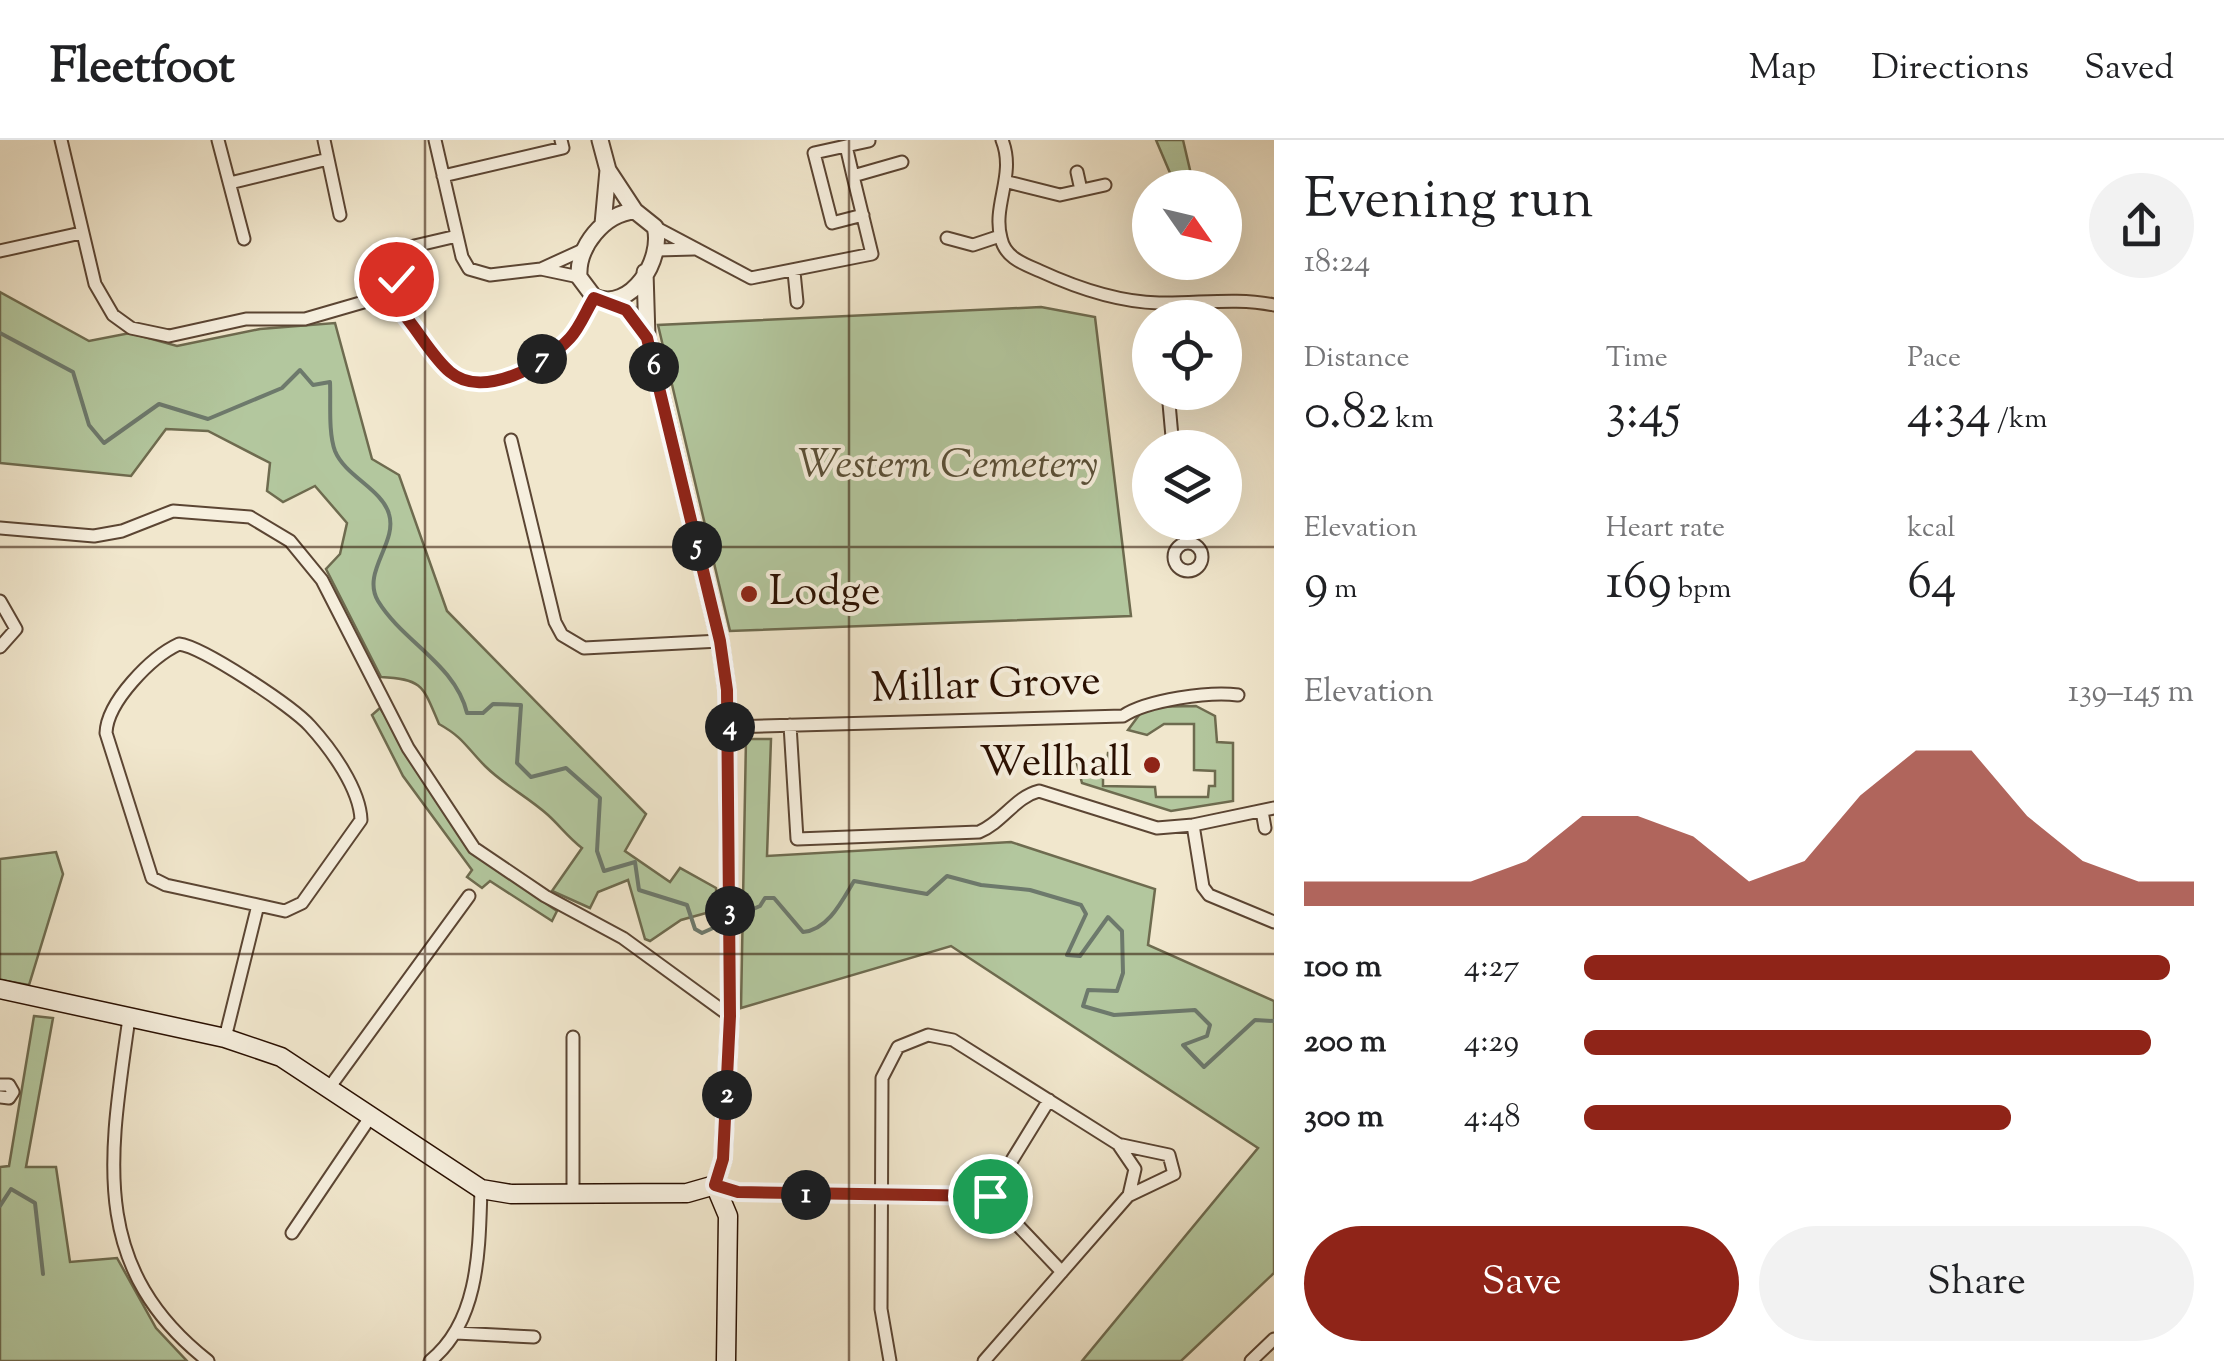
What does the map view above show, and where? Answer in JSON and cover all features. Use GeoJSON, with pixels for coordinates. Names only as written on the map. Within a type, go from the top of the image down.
{"type":"FeatureCollection","features":[{"type":"Feature","properties":{"kind":"main road"},"geometry":{"type":"LineString","coordinates":[[0,989],[225,1038],[280,1057],[481,1190],[687,1193],[715,1185],[728,1216],[726,1361]]}},
{"type":"Feature","properties":{"kind":"street"},"geometry":{"type":"LineString","coordinates":[[61,140],[81,233],[102,300],[131,328],[168,336],[246,319],[305,319],[374,298]]}},
{"type":"Feature","properties":{"kind":"street"},"geometry":{"type":"LineString","coordinates":[[218,140],[244,240]]}},
{"type":"Feature","properties":{"kind":"street"},"geometry":{"type":"LineString","coordinates":[[324,140],[340,215]]}},
{"type":"Feature","properties":{"kind":"street"},"geometry":{"type":"LineString","coordinates":[[434,140],[457,236],[469,268],[480,274],[540,269],[579,277]]}},
{"type":"Feature","properties":{"kind":"street"},"geometry":{"type":"LineString","coordinates":[[443,176],[563,148],[561,140]]}},
{"type":"Feature","properties":{"kind":"street"},"geometry":{"type":"LineString","coordinates":[[600,140],[608,170],[635,211],[655,227],[751,278],[872,254],[846,146]]}},
{"type":"Feature","properties":{"kind":"street"},"geometry":{"type":"LineString","coordinates":[[1002,140],[1008,182],[1000,236],[1006,252],[1056,278],[1106,296],[1132,300]]}},
{"type":"Feature","properties":{"kind":"street"},"geometry":{"type":"LineString","coordinates":[[863,215],[832,223],[813,147],[869,141]]}},
{"type":"Feature","properties":{"kind":"street"},"geometry":{"type":"LineString","coordinates":[[230,183],[328,159]]}},
{"type":"Feature","properties":{"kind":"street"},"geometry":{"type":"LineString","coordinates":[[853,176],[902,162]]}},
{"type":"Feature","properties":{"kind":"street"},"geometry":{"type":"LineString","coordinates":[[602,224],[608,170]]}},
{"type":"Feature","properties":{"kind":"street"},"geometry":{"type":"LineString","coordinates":[[1077,172],[1081,190]]}},
{"type":"Feature","properties":{"kind":"street"},"geometry":{"type":"LineString","coordinates":[[1008,182],[1060,194],[1105,185]]}},
{"type":"Feature","properties":{"kind":"street"},"geometry":{"type":"LineString","coordinates":[[635,211],[614,215],[602,224],[578,264],[579,277],[594,298],[614,302],[634,317],[647,338]]}},
{"type":"Feature","properties":{"kind":"street"},"geometry":{"type":"LineString","coordinates":[[614,302],[627,296],[645,272],[657,250],[655,227]]}},
{"type":"Feature","properties":{"kind":"street"},"geometry":{"type":"LineString","coordinates":[[0,251],[81,233]]}},
{"type":"Feature","properties":{"kind":"street"},"geometry":{"type":"LineString","coordinates":[[380,254],[457,236]]}},
{"type":"Feature","properties":{"kind":"street"},"geometry":{"type":"LineString","coordinates":[[947,238],[972,244],[1000,236]]}},
{"type":"Feature","properties":{"kind":"street"},"geometry":{"type":"LineString","coordinates":[[657,250],[676,246],[704,251]]}},
{"type":"Feature","properties":{"kind":"street"},"geometry":{"type":"LineString","coordinates":[[540,269],[587,248]]}},
{"type":"Feature","properties":{"kind":"street"},"geometry":{"type":"LineString","coordinates":[[645,272],[647,338],[720,641],[730,727],[730,1016],[723,1159],[715,1185],[738,1192],[990,1196],[1062,1272]]}},
{"type":"Feature","properties":{"kind":"street"},"geometry":{"type":"LineString","coordinates":[[794,272],[797,302]]}},
{"type":"Feature","properties":{"kind":"street"},"geometry":{"type":"LineString","coordinates":[[374,298],[380,283],[390,278],[402,282],[409,297],[401,311]]}},
{"type":"Feature","properties":{"kind":"street"},"geometry":{"type":"LineString","coordinates":[[1254,301],[1274,294]]}},
{"type":"Feature","properties":{"kind":"street"},"geometry":{"type":"LineString","coordinates":[[374,298],[384,312],[401,311]]}},
{"type":"Feature","properties":{"kind":"street"},"geometry":{"type":"LineString","coordinates":[[401,311],[450,372],[481,384],[500,380],[556,351],[571,336],[594,298]]}},
{"type":"Feature","properties":{"kind":"street"},"geometry":{"type":"LineString","coordinates":[[1242,301],[1274,305]]}},
{"type":"Feature","properties":{"kind":"street"},"geometry":{"type":"LineString","coordinates":[[511,440],[554,622],[562,634],[584,648],[600,649],[720,641]]}},
{"type":"Feature","properties":{"kind":"street"},"geometry":{"type":"LineString","coordinates":[[0,528],[94,536],[122,531],[173,511],[250,517],[290,540],[322,580],[408,748],[474,848],[545,896],[623,938],[730,1016]]}},
{"type":"Feature","properties":{"kind":"street"},"geometry":{"type":"LineString","coordinates":[[0,601],[16,629],[0,647]]}},
{"type":"Feature","properties":{"kind":"street"},"geometry":{"type":"LineString","coordinates":[[179,644],[201,650],[305,721],[360,803],[361,820],[302,903],[285,910],[258,906],[166,885],[147,871],[106,723],[109,713],[157,657],[179,644]]}},
{"type":"Feature","properties":{"kind":"street","name":"Millar Grove"},"geometry":{"type":"LineString","coordinates":[[730,727],[1122,716],[1146,703],[1193,699],[1211,691],[1238,695]]}},
{"type":"Feature","properties":{"kind":"street"},"geometry":{"type":"LineString","coordinates":[[790,725],[797,839],[979,832],[998,824],[1019,800],[1040,791],[1157,828],[1193,826],[1268,809],[1265,828]]}},
{"type":"Feature","properties":{"kind":"street"},"geometry":{"type":"LineString","coordinates":[[1193,826],[1203,886],[1209,895],[1274,922]]}},
{"type":"Feature","properties":{"kind":"street"},"geometry":{"type":"LineString","coordinates":[[329,1088],[469,896]]}},
{"type":"Feature","properties":{"kind":"street"},"geometry":{"type":"LineString","coordinates":[[225,1038],[258,906]]}},
{"type":"Feature","properties":{"kind":"street"},"geometry":{"type":"LineString","coordinates":[[129,1018],[110,1180],[119,1236],[138,1281],[165,1322],[208,1361]]}},
{"type":"Feature","properties":{"kind":"street"},"geometry":{"type":"LineString","coordinates":[[890,1361],[882,1309],[882,1078],[898,1047],[928,1035],[953,1040],[1118,1144],[1169,1154],[1174,1174],[1129,1195],[984,1361]]}},
{"type":"Feature","properties":{"kind":"street"},"geometry":{"type":"LineString","coordinates":[[573,1194],[574,1037]]}},
{"type":"Feature","properties":{"kind":"street"},"geometry":{"type":"LineString","coordinates":[[0,1085],[9,1085],[13,1092],[9,1098],[0,1097]]}},
{"type":"Feature","properties":{"kind":"street"},"geometry":{"type":"LineString","coordinates":[[990,1196],[1049,1100]]}},
{"type":"Feature","properties":{"kind":"street"},"geometry":{"type":"LineString","coordinates":[[292,1233],[371,1116]]}},
{"type":"Feature","properties":{"kind":"street"},"geometry":{"type":"LineString","coordinates":[[1118,1144],[1135,1169],[1129,1195]]}},
{"type":"Feature","properties":{"kind":"street"},"geometry":{"type":"LineString","coordinates":[[430,1361],[456,1334],[476,1263],[481,1190]]}},
{"type":"Feature","properties":{"kind":"street"},"geometry":{"type":"LineString","coordinates":[[456,1334],[534,1337]]}},
{"type":"Feature","properties":{"kind":"street"},"geometry":{"type":"LineString","coordinates":[[1251,1361],[1274,1339]]}},
{"type":"Feature","properties":{"kind":"green space"},"geometry":{"type":"Polygon","coordinates":[[[1156,140],[1183,140],[1190,170],[1169,170],[1156,140]]]}},
{"type":"Feature","properties":{"kind":"green space"},"geometry":{"type":"Polygon","coordinates":[[[0,292],[89,341],[130,333],[177,346],[260,329],[335,323],[372,459],[399,475],[447,611],[646,814],[625,851],[670,882],[680,868],[716,888],[717,910],[681,920],[650,941],[645,939],[628,880],[598,892],[590,908],[552,891],[582,848],[548,815],[492,773],[460,738],[439,724],[420,687],[406,680],[381,677],[326,569],[340,554],[347,523],[315,486],[283,502],[267,491],[270,463],[208,431],[166,429],[131,476],[0,463],[0,292]]]}},
{"type":"Feature","properties":{"kind":"green space","name":"Western Cemetery"},"geometry":{"type":"Polygon","coordinates":[[[1041,307],[1095,317],[1131,616],[730,631],[658,325],[1041,307]]]}},
{"type":"Feature","properties":{"kind":"green space"},"geometry":{"type":"Polygon","coordinates":[[[1196,706],[1215,716],[1217,742],[1233,743],[1233,801],[1171,811],[1082,783],[1076,760],[1107,763],[1108,753],[1115,753],[1110,770],[1103,770],[1103,786],[1155,787],[1156,797],[1208,797],[1209,786],[1215,786],[1215,771],[1194,770],[1194,724],[1164,724],[1147,735],[1128,730],[1145,707],[1196,706]]]}},
{"type":"Feature","properties":{"kind":"green space"},"geometry":{"type":"Polygon","coordinates":[[[380,708],[471,852],[557,911],[552,921],[490,881],[482,888],[467,877],[472,870],[403,776],[372,715],[380,708]]]}},
{"type":"Feature","properties":{"kind":"green space"},"geometry":{"type":"Polygon","coordinates":[[[746,739],[771,739],[767,856],[1011,842],[1155,889],[1148,945],[1274,1001],[1274,1273],[1181,1361],[1082,1361],[1258,1148],[951,946],[741,1008],[746,739]]]}},
{"type":"Feature","properties":{"kind":"green space"},"geometry":{"type":"Polygon","coordinates":[[[56,852],[63,874],[29,985],[0,980],[0,859],[56,852]]]}},
{"type":"Feature","properties":{"kind":"green space"},"geometry":{"type":"Polygon","coordinates":[[[34,1016],[53,1018],[26,1167],[56,1167],[70,1262],[117,1258],[156,1328],[187,1361],[0,1361],[0,1167],[9,1166],[34,1016]]]}},
{"type":"Feature","properties":{"kind":"waterway"},"geometry":{"type":"LineString","coordinates":[[0,333],[73,372],[89,425],[104,443],[159,404],[208,419],[282,388],[300,370],[313,385],[330,382],[335,451],[347,468],[379,497],[389,514],[389,536],[374,579],[378,601],[452,681],[467,713],[483,713],[493,704],[521,705],[517,763],[531,777],[566,768],[600,798],[597,851],[604,871],[635,862],[639,890],[687,905],[695,929],[702,933],[722,924]]}},
{"type":"Feature","properties":{"kind":"waterway"},"geometry":{"type":"LineString","coordinates":[[735,917],[760,906],[765,898],[774,898],[803,932],[812,930],[833,913],[854,881],[927,894],[947,876],[981,885],[1030,890],[1081,905],[1086,914],[1067,955],[1080,956],[1108,917],[1122,931],[1123,973],[1117,991],[1088,990],[1083,1006],[1114,1015],[1195,1010],[1210,1025],[1207,1036],[1183,1045],[1204,1067],[1255,1020],[1274,1021]]}},
{"type":"Feature","properties":{"kind":"waterway"},"geometry":{"type":"LineString","coordinates":[[0,1206],[11,1189],[35,1203],[43,1274]]}},
{"type":"Feature","properties":{"kind":"place","name":"Lodge"},"geometry":{"type":"Point","coordinates":[749,594]}},
{"type":"Feature","properties":{"kind":"place","name":"Wellhall"},"geometry":{"type":"Point","coordinates":[1152,765]}},
{"type":"Feature","properties":{"kind":"route"},"geometry":{"type":"LineString","coordinates":[[396,279],[406,286],[409,297],[401,311],[450,372],[481,384],[500,380],[556,351],[571,336],[594,298],[614,302],[626,310],[647,338],[720,641],[730,727],[729,1062],[723,1159],[715,1185],[738,1192],[990,1196]]}}]}
